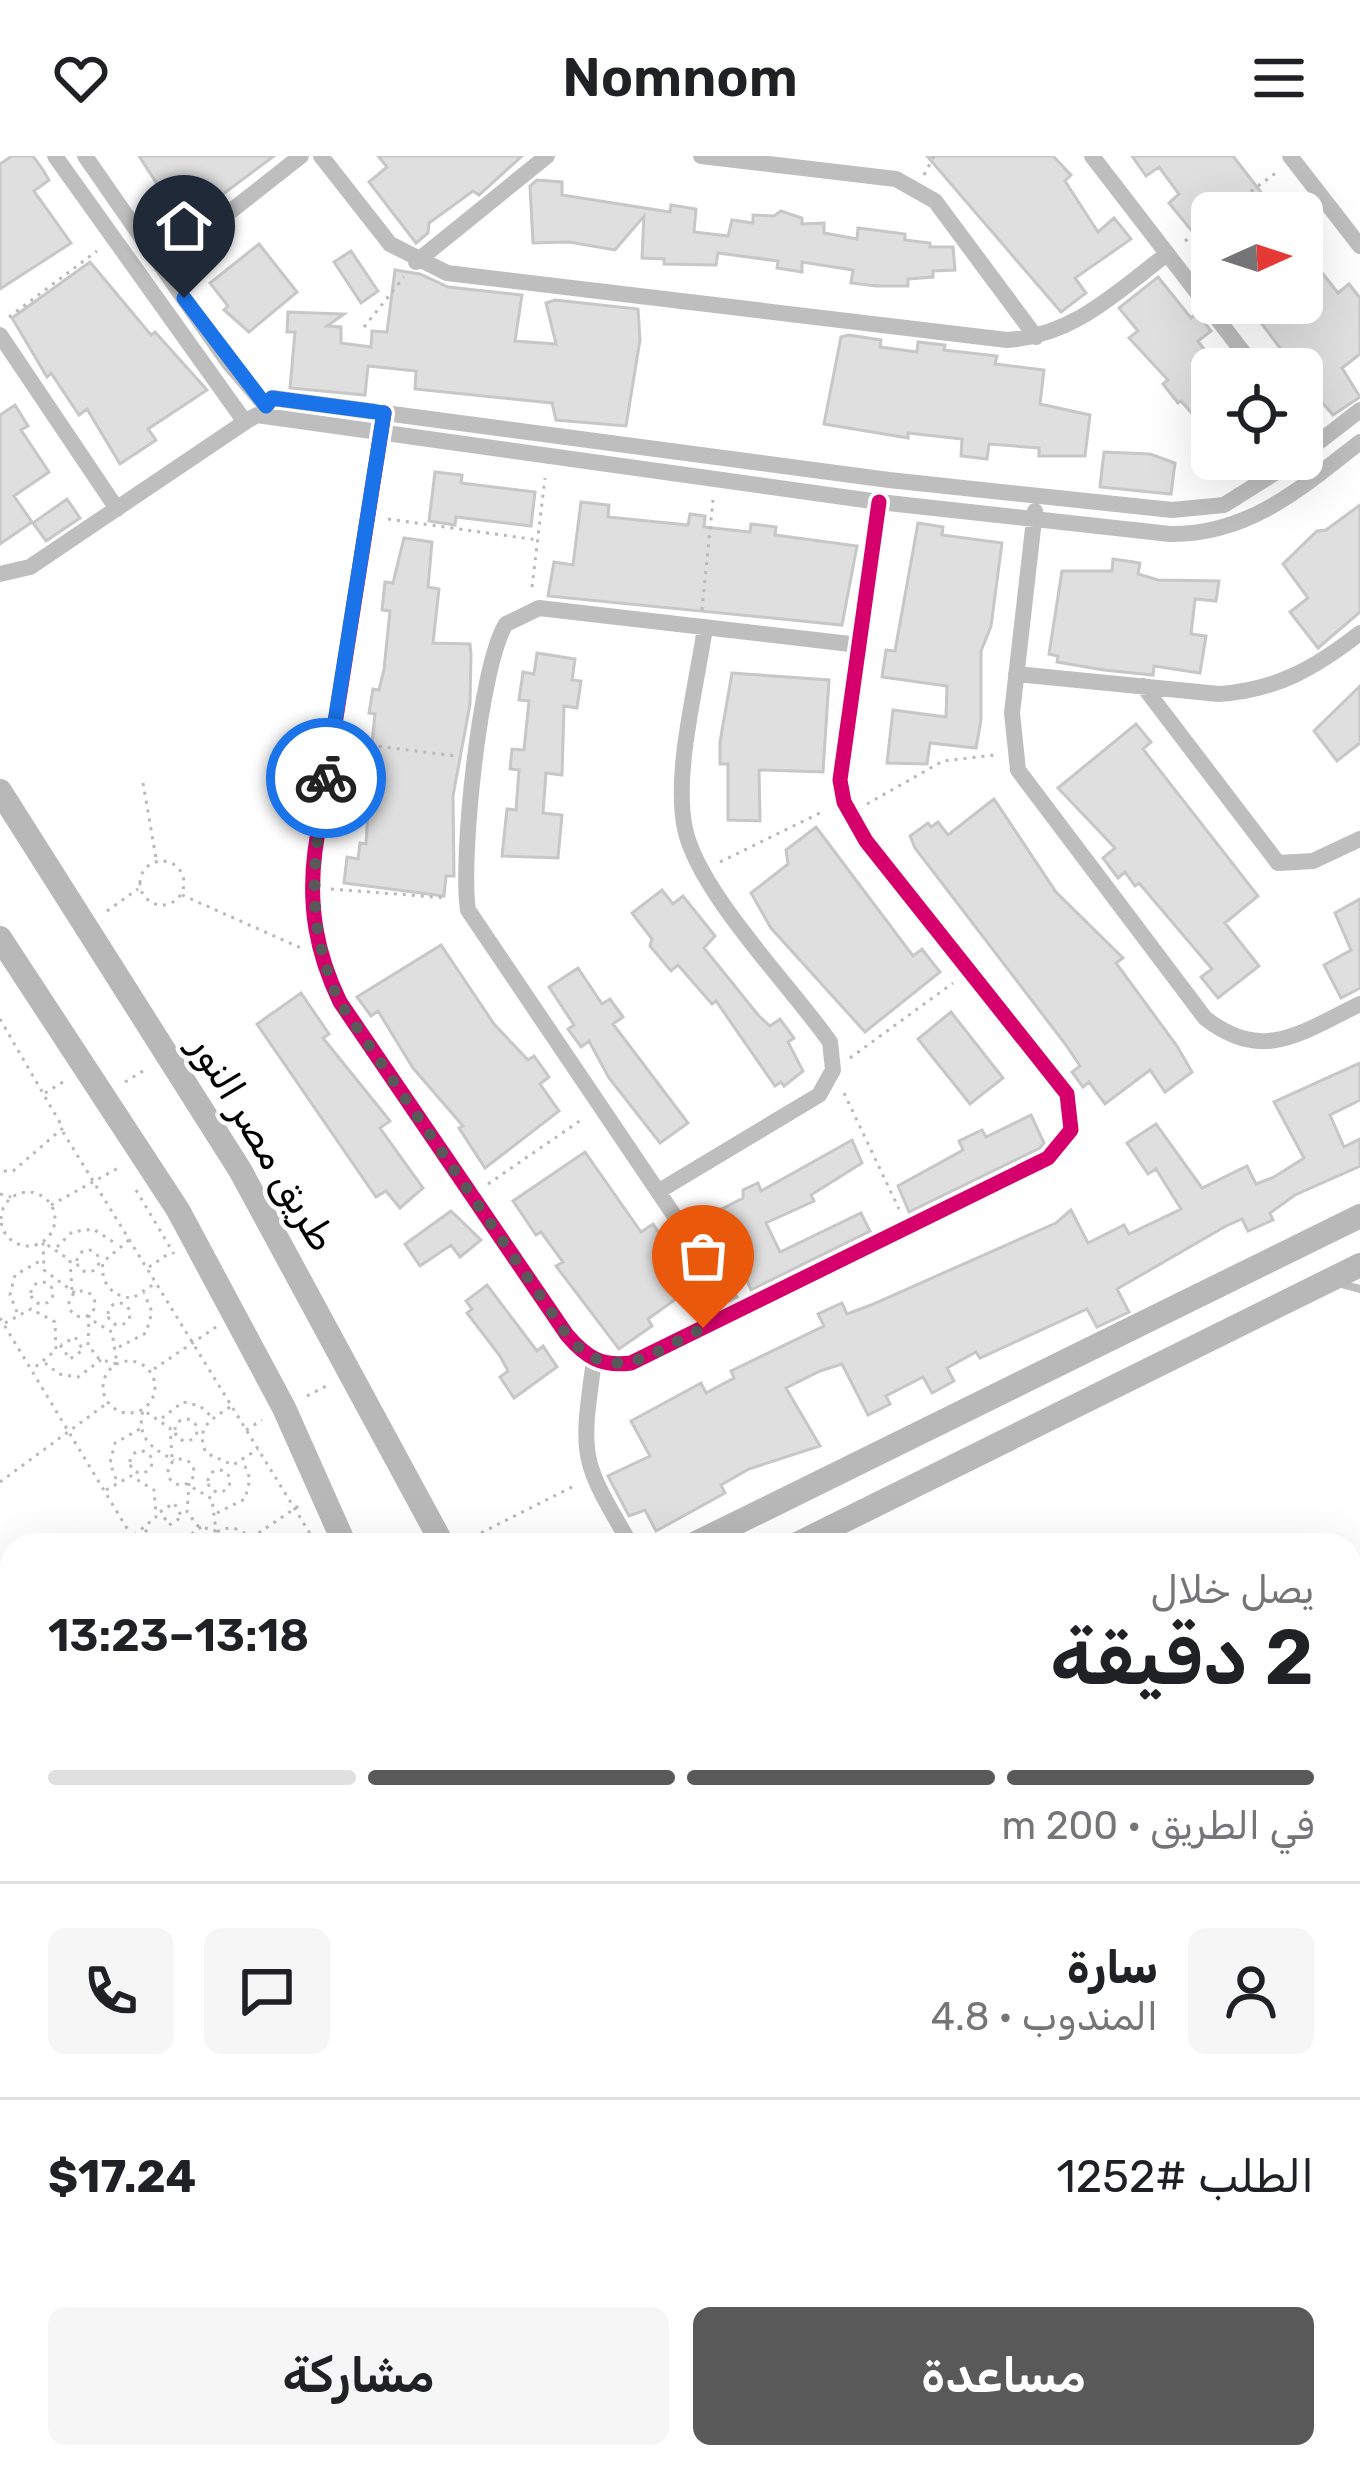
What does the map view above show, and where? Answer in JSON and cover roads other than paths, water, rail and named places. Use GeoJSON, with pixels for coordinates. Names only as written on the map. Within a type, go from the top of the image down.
{"type":"FeatureCollection","features":[{"type":"Feature","properties":{"kind":"street"},"geometry":{"type":"LineString","coordinates":[[55,156],[245,422]]}},
{"type":"Feature","properties":{"kind":"street"},"geometry":{"type":"LineString","coordinates":[[85,156],[266,406]]}},
{"type":"Feature","properties":{"kind":"street"},"geometry":{"type":"LineString","coordinates":[[161,266],[301,156]]}},
{"type":"Feature","properties":{"kind":"street"},"geometry":{"type":"LineString","coordinates":[[321,156],[390,244],[416,262],[447,273],[1007,340],[1036,337],[1077,322],[1167,254]]}},
{"type":"Feature","properties":{"kind":"street"},"geometry":{"type":"LineString","coordinates":[[416,262],[547,156]]}},
{"type":"Feature","properties":{"kind":"street"},"geometry":{"type":"LineString","coordinates":[[701,156],[896,179],[917,188],[935,201],[1036,337]]}},
{"type":"Feature","properties":{"kind":"street"},"geometry":{"type":"LineString","coordinates":[[1092,156],[1240,348]]}},
{"type":"Feature","properties":{"kind":"street"},"geometry":{"type":"LineString","coordinates":[[1292,158],[1354,226],[1360,246]]}},
{"type":"Feature","properties":{"kind":"street"},"geometry":{"type":"LineString","coordinates":[[0,335],[117,509]]}},
{"type":"Feature","properties":{"kind":"street"},"geometry":{"type":"LineString","coordinates":[[245,422],[272,398],[1037,496],[1199,510],[1248,495],[1268,480]]}},
{"type":"Feature","properties":{"kind":"street"},"geometry":{"type":"LineString","coordinates":[[1323,439],[1360,410]]}},
{"type":"Feature","properties":{"kind":"street"},"geometry":{"type":"LineString","coordinates":[[384,413],[311,887],[321,956],[340,1003],[567,1335],[594,1360],[631,1363],[1048,1158],[1071,1130],[1067,1094],[847,809],[840,780],[879,502]]}},
{"type":"Feature","properties":{"kind":"street"},"geometry":{"type":"LineString","coordinates":[[0,574],[30,567],[256,415],[879,502],[1201,535],[1260,516],[1360,442]]}},
{"type":"Feature","properties":{"kind":"street"},"geometry":{"type":"LineString","coordinates":[[1323,462],[1330,465]]}},
{"type":"Feature","properties":{"kind":"street"},"geometry":{"type":"LineString","coordinates":[[1037,496],[1016,674],[1014,753],[1033,795],[1205,1018],[1226,1035],[1253,1043],[1280,1042],[1360,1004]]}},
{"type":"Feature","properties":{"kind":"street"},"geometry":{"type":"LineString","coordinates":[[738,1310],[478,929],[466,900],[496,639],[506,624],[530,611],[859,645]]}},
{"type":"Feature","properties":{"kind":"street"},"geometry":{"type":"LineString","coordinates":[[658,1191],[819,1095],[833,1070],[830,1042],[702,872],[682,805],[703,627]]}},
{"type":"Feature","properties":{"kind":"street"},"geometry":{"type":"LineString","coordinates":[[1016,674],[1252,692],[1313,669],[1360,633]]}},
{"type":"Feature","properties":{"kind":"street"},"geometry":{"type":"LineString","coordinates":[[1143,686],[1278,863],[1313,861],[1360,839]]}},
{"type":"Feature","properties":{"kind":"street","name":"طريق مصر النور"},"geometry":{"type":"LineString","coordinates":[[0,791],[169,1054],[353,1372],[437,1533]]}},
{"type":"Feature","properties":{"kind":"street"},"geometry":{"type":"LineString","coordinates":[[0,938],[178,1210],[274,1413],[339,1533]]}},
{"type":"Feature","properties":{"kind":"street"},"geometry":{"type":"LineString","coordinates":[[716,1533],[1360,1216]]}},
{"type":"Feature","properties":{"kind":"street"},"geometry":{"type":"LineString","coordinates":[[819,1533],[1360,1265]]}},
{"type":"Feature","properties":{"kind":"street"},"geometry":{"type":"LineString","coordinates":[[594,1360],[584,1446],[592,1477],[624,1533]]}},
{"type":"Feature","properties":{"kind":"lane"},"geometry":{"type":"LineString","coordinates":[[1327,1281],[1360,1289]]}}]}
